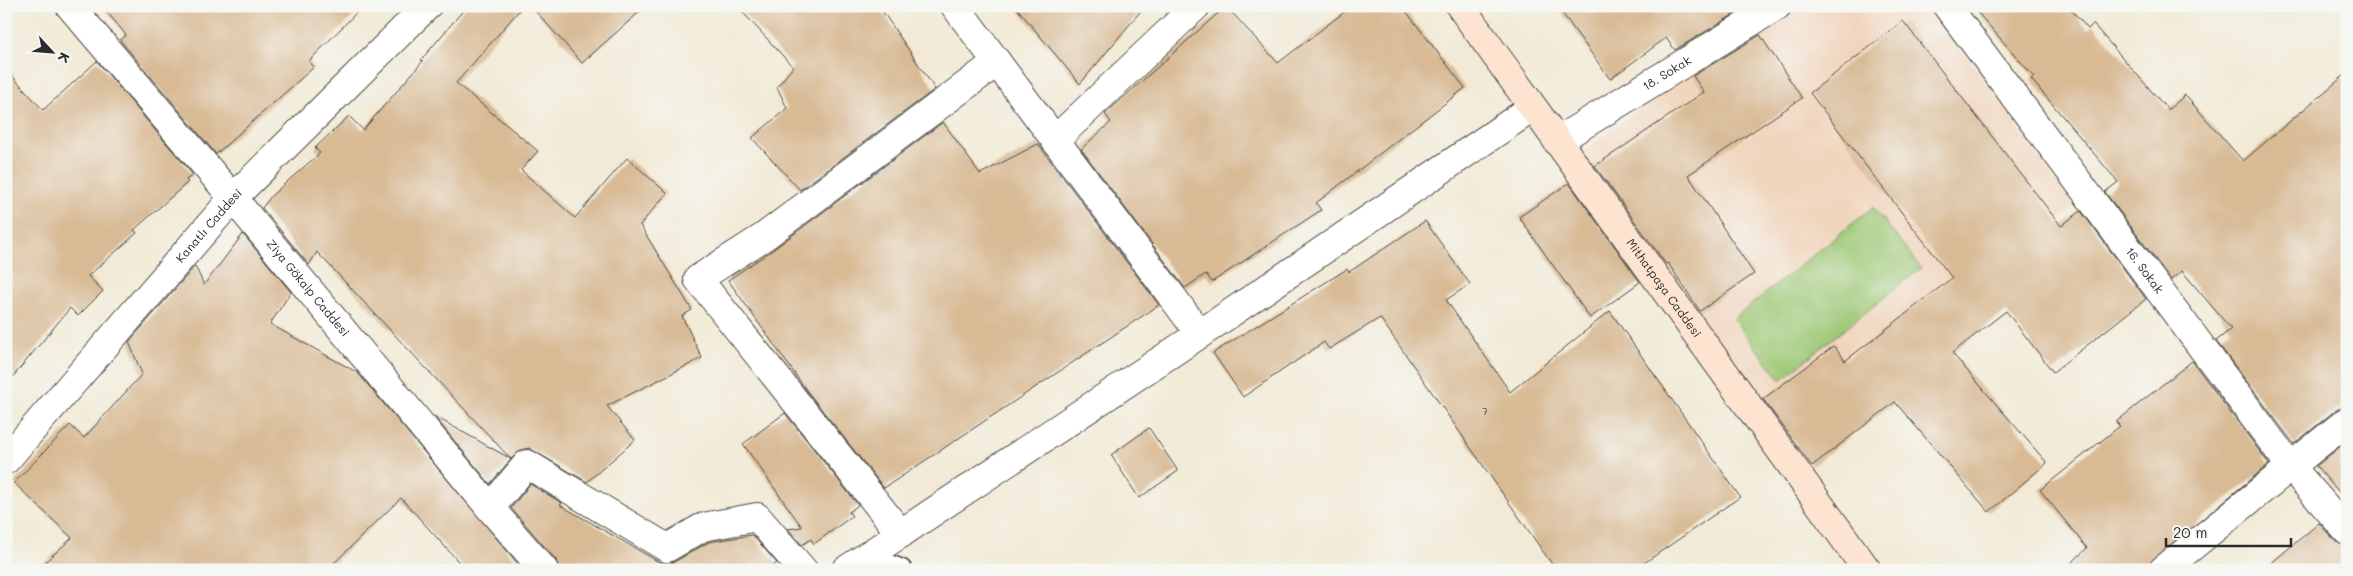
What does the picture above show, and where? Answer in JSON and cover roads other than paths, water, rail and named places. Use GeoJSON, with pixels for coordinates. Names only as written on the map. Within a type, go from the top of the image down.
{"type":"FeatureCollection","features":[{"type":"Feature","properties":{"kind":"street","name":"Ziya Gökalp Caddesi"},"geometry":{"type":"LineString","coordinates":[[70,6],[544,570]]}},
{"type":"Feature","properties":{"kind":"street","name":"Kanatlı Caddesi"},"geometry":{"type":"LineString","coordinates":[[6,460],[233,198],[427,6]]}},
{"type":"Feature","properties":{"kind":"street"},"geometry":{"type":"LineString","coordinates":[[955,6],[1200,334]]}},
{"type":"Feature","properties":{"kind":"street"},"geometry":{"type":"LineString","coordinates":[[1055,140],[1196,6]]}},
{"type":"Feature","properties":{"kind":"street","name":"Mithatpaşa Caddesi"},"geometry":{"type":"LineString","coordinates":[[1460,6],[1866,570]]}},
{"type":"Feature","properties":{"kind":"street","name":"18. Sokak"},"geometry":{"type":"LineString","coordinates":[[1556,141],[1777,6]]}},
{"type":"Feature","properties":{"kind":"street","name":"16. Sokak"},"geometry":{"type":"LineString","coordinates":[[1947,6],[2291,467],[2347,531]]}},
{"type":"Feature","properties":{"kind":"street"},"geometry":{"type":"LineString","coordinates":[[901,534],[698,279],[765,236],[997,62]]}},
{"type":"Feature","properties":{"kind":"street"},"geometry":{"type":"LineString","coordinates":[[857,565],[1532,108]]}},
{"type":"Feature","properties":{"kind":"street"},"geometry":{"type":"LineString","coordinates":[[2163,570],[2347,421]]}},
{"type":"Feature","properties":{"kind":"street"},"geometry":{"type":"LineString","coordinates":[[490,508],[528,464],[666,548],[703,526],[757,516],[803,570]]}},
{"type":"Feature","properties":{"kind":"lane"},"geometry":{"type":"LineString","coordinates":[[857,565],[901,570]]}}]}
